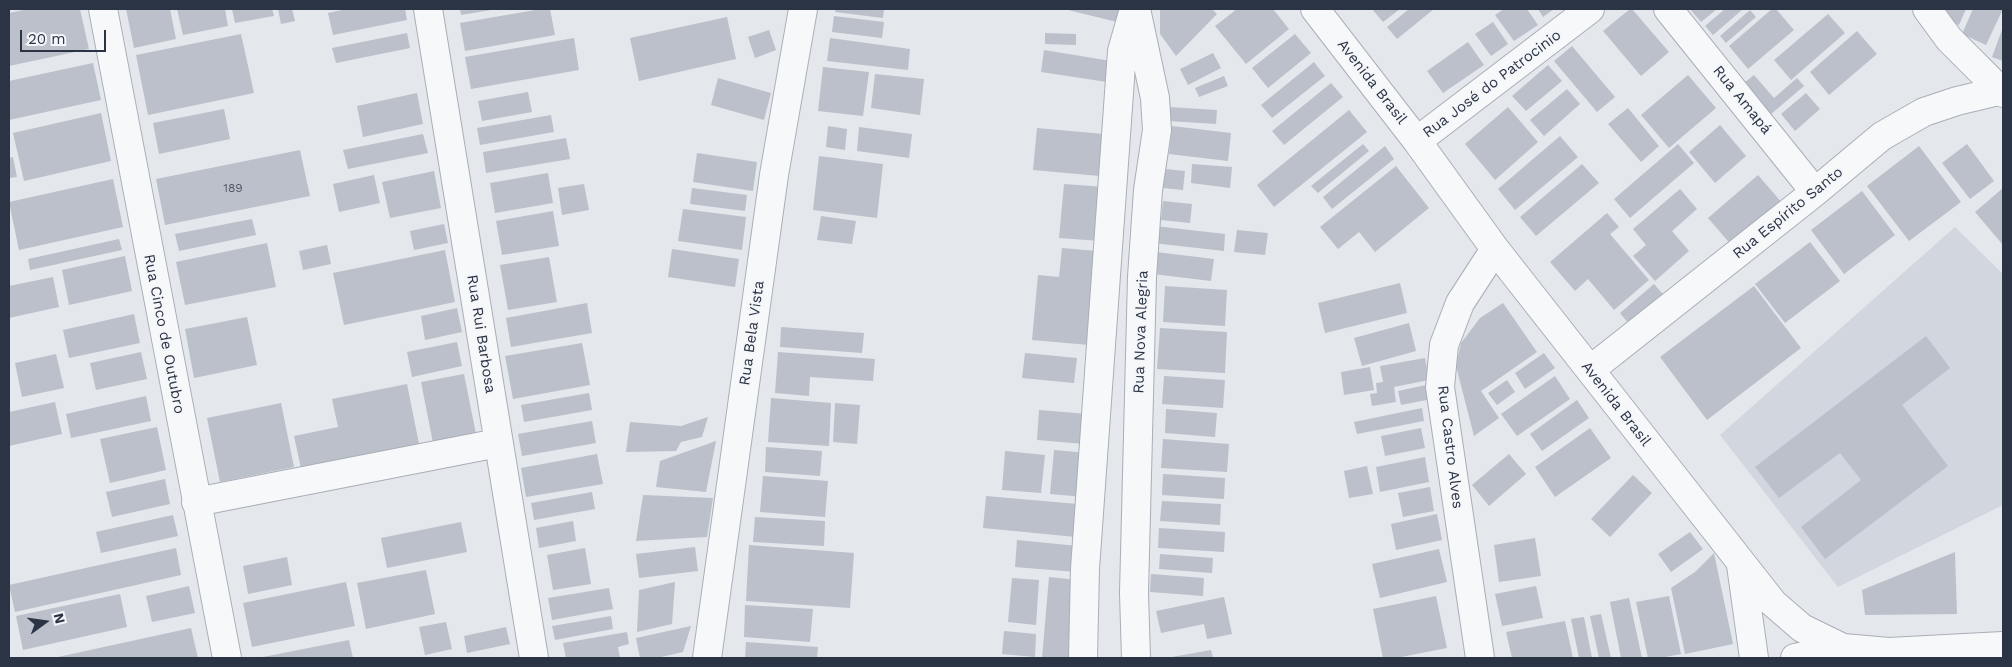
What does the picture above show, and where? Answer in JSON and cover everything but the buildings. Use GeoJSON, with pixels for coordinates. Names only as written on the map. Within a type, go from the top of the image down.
{"type":"FeatureCollection","features":[{"type":"Feature","properties":{"kind":"street","name":"Rua Cinco de Outubro"},"geometry":{"type":"LineString","coordinates":[[103,9],[227,658]]}},
{"type":"Feature","properties":{"kind":"street","name":"Rua Rui Barbosa"},"geometry":{"type":"LineString","coordinates":[[428,9],[534,658]]}},
{"type":"Feature","properties":{"kind":"street","name":"Rua Bela Vista"},"geometry":{"type":"LineString","coordinates":[[707,658],[774,175],[803,9]]}},
{"type":"Feature","properties":{"kind":"street","name":"Rua Nova Alegria"},"geometry":{"type":"LineString","coordinates":[[1083,658],[1085,569],[1122,51],[1135,9]]}},
{"type":"Feature","properties":{"kind":"street","name":"Rua Nova Alegria"},"geometry":{"type":"LineString","coordinates":[[1135,9],[1155,98],[1156,130],[1148,190],[1142,277],[1134,593],[1136,658]]}},
{"type":"Feature","properties":{"kind":"street","name":"Avenida Brasil"},"geometry":{"type":"LineString","coordinates":[[1315,9],[1417,141],[1496,249],[1773,603],[1802,628],[1843,648],[1890,652],[1998,650]]}},
{"type":"Feature","properties":{"kind":"street","name":"Rua José do Patrocinio"},"geometry":{"type":"LineString","coordinates":[[1417,141],[1590,9]]}},
{"type":"Feature","properties":{"kind":"street","name":"Rua Amapá"},"geometry":{"type":"LineString","coordinates":[[1668,9],[1815,192]]}},
{"type":"Feature","properties":{"kind":"street"},"geometry":{"type":"LineString","coordinates":[[1927,9],[1949,39],[2003,91]]}},
{"type":"Feature","properties":{"kind":"street","name":"Rua Espírito Santo"},"geometry":{"type":"LineString","coordinates":[[1590,370],[1815,192],[1882,136],[1924,112],[1957,101],[2003,91]]}},
{"type":"Feature","properties":{"kind":"street","name":"Rua Castro Alves"},"geometry":{"type":"LineString","coordinates":[[1480,658],[1440,388],[1444,345],[1460,303],[1496,249]]}},
{"type":"Feature","properties":{"kind":"street"},"geometry":{"type":"LineString","coordinates":[[196,502],[498,443]]}},
{"type":"Feature","properties":{"kind":"street"},"geometry":{"type":"LineString","coordinates":[[1742,565],[1754,658]]}},
{"type":"Feature","properties":{"kind":"street"},"geometry":{"type":"LineString","coordinates":[[1795,658],[1843,648]]}},
{"type":"Feature","properties":{"kind":"shaded area"},"geometry":{"type":"Polygon","coordinates":[[[1955,227],[2003,274],[2003,505],[1838,587],[1720,435],[1955,227]]]}}]}
